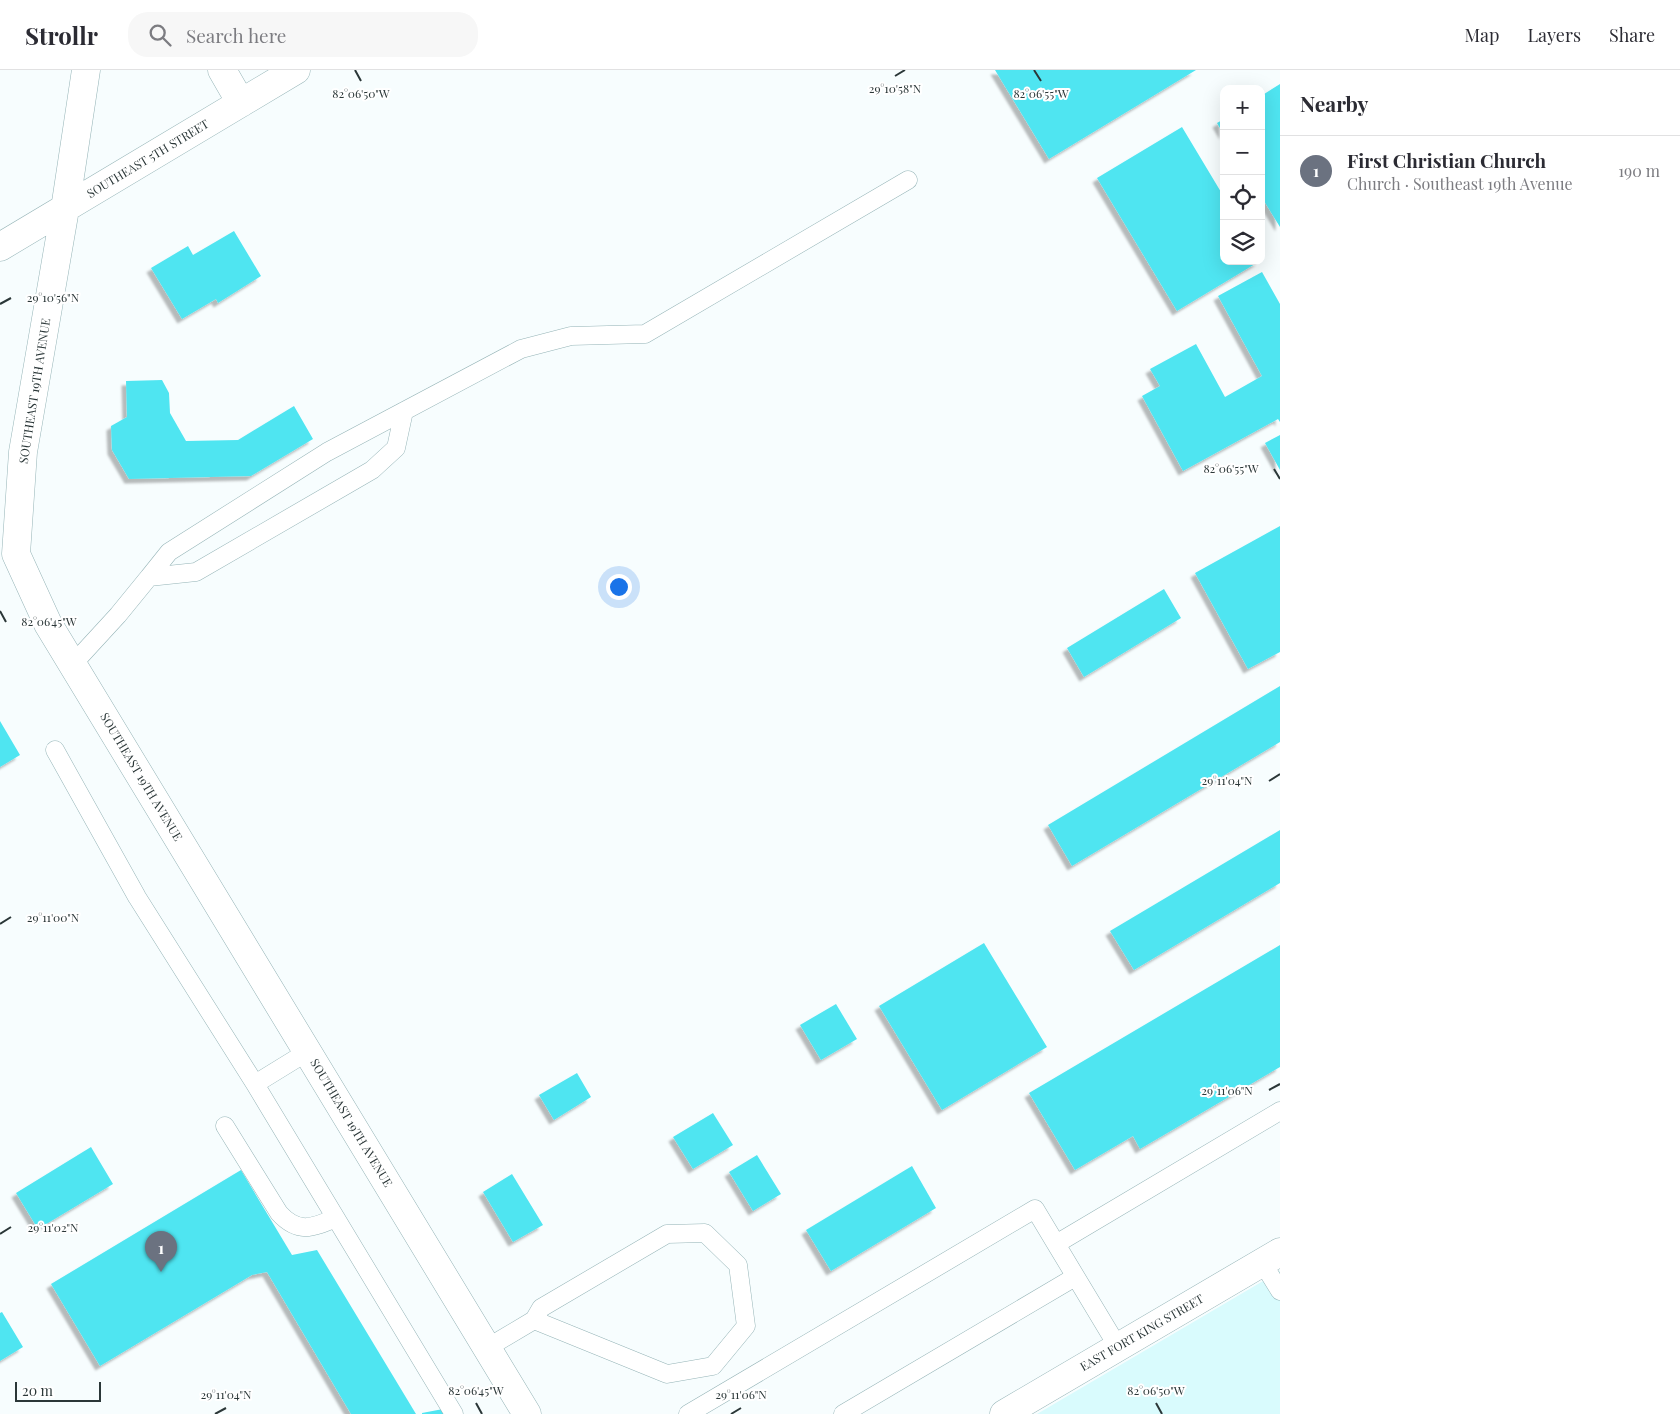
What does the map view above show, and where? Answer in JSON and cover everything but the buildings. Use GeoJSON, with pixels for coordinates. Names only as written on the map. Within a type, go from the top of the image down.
{"type":"FeatureCollection","features":[{"type":"Feature","properties":{"kind":"street","name":"SOUTHEAST 19TH AVENUE"},"geometry":{"type":"LineString","coordinates":[[86,70],[66,208],[23,452],[16,554],[48,624],[526,1414]]}},
{"type":"Feature","properties":{"kind":"street"},"geometry":{"type":"LineString","coordinates":[[222,70],[241,103]]}},
{"type":"Feature","properties":{"kind":"street","name":"SOUTHEAST 5TH STREET"},"geometry":{"type":"LineString","coordinates":[[0,247],[296,70]]}},
{"type":"Feature","properties":{"kind":"street","name":"EAST FORT KING STREET"},"geometry":{"type":"LineString","coordinates":[[1004,1414],[1271,1257]]}},
{"type":"Feature","properties":{"kind":"lane"},"geometry":{"type":"LineString","coordinates":[[73,664],[118,615],[169,552],[327,452],[521,349],[571,336],[645,334],[908,180]]}},
{"type":"Feature","properties":{"kind":"lane"},"geometry":{"type":"LineString","coordinates":[[149,577],[196,572],[372,470],[396,448],[404,411]]}},
{"type":"Feature","properties":{"kind":"lane"},"geometry":{"type":"LineString","coordinates":[[55,750],[138,897],[255,1084],[454,1414]]}},
{"type":"Feature","properties":{"kind":"lane"},"geometry":{"type":"LineString","coordinates":[[255,1084],[307,1052]]}},
{"type":"Feature","properties":{"kind":"lane"},"geometry":{"type":"LineString","coordinates":[[1056,1244],[1280,1111]]}},
{"type":"Feature","properties":{"kind":"lane"},"geometry":{"type":"LineString","coordinates":[[225,1126],[286,1222],[306,1228],[336,1218]]}},
{"type":"Feature","properties":{"kind":"lane"},"geometry":{"type":"LineString","coordinates":[[688,1414],[1035,1209],[1118,1347]]}},
{"type":"Feature","properties":{"kind":"lane"},"geometry":{"type":"LineString","coordinates":[[487,1348],[534,1320],[541,1308],[668,1234],[705,1232],[738,1265],[746,1326],[713,1366],[667,1374],[534,1320]]}},
{"type":"Feature","properties":{"kind":"lane"},"geometry":{"type":"LineString","coordinates":[[1271,1257],[1280,1291]]}},
{"type":"Feature","properties":{"kind":"lane"},"geometry":{"type":"LineString","coordinates":[[843,1414],[1075,1277]]}},
{"type":"Feature","properties":{"kind":"shaded area"},"geometry":{"type":"Polygon","coordinates":[[[1280,1271],[1280,1414],[1037,1414],[1280,1271]]]}},
{"type":"Feature","properties":{"kind":"place","name":"First Christian Church"},"geometry":{"type":"Point","coordinates":[161,1272]}}]}
